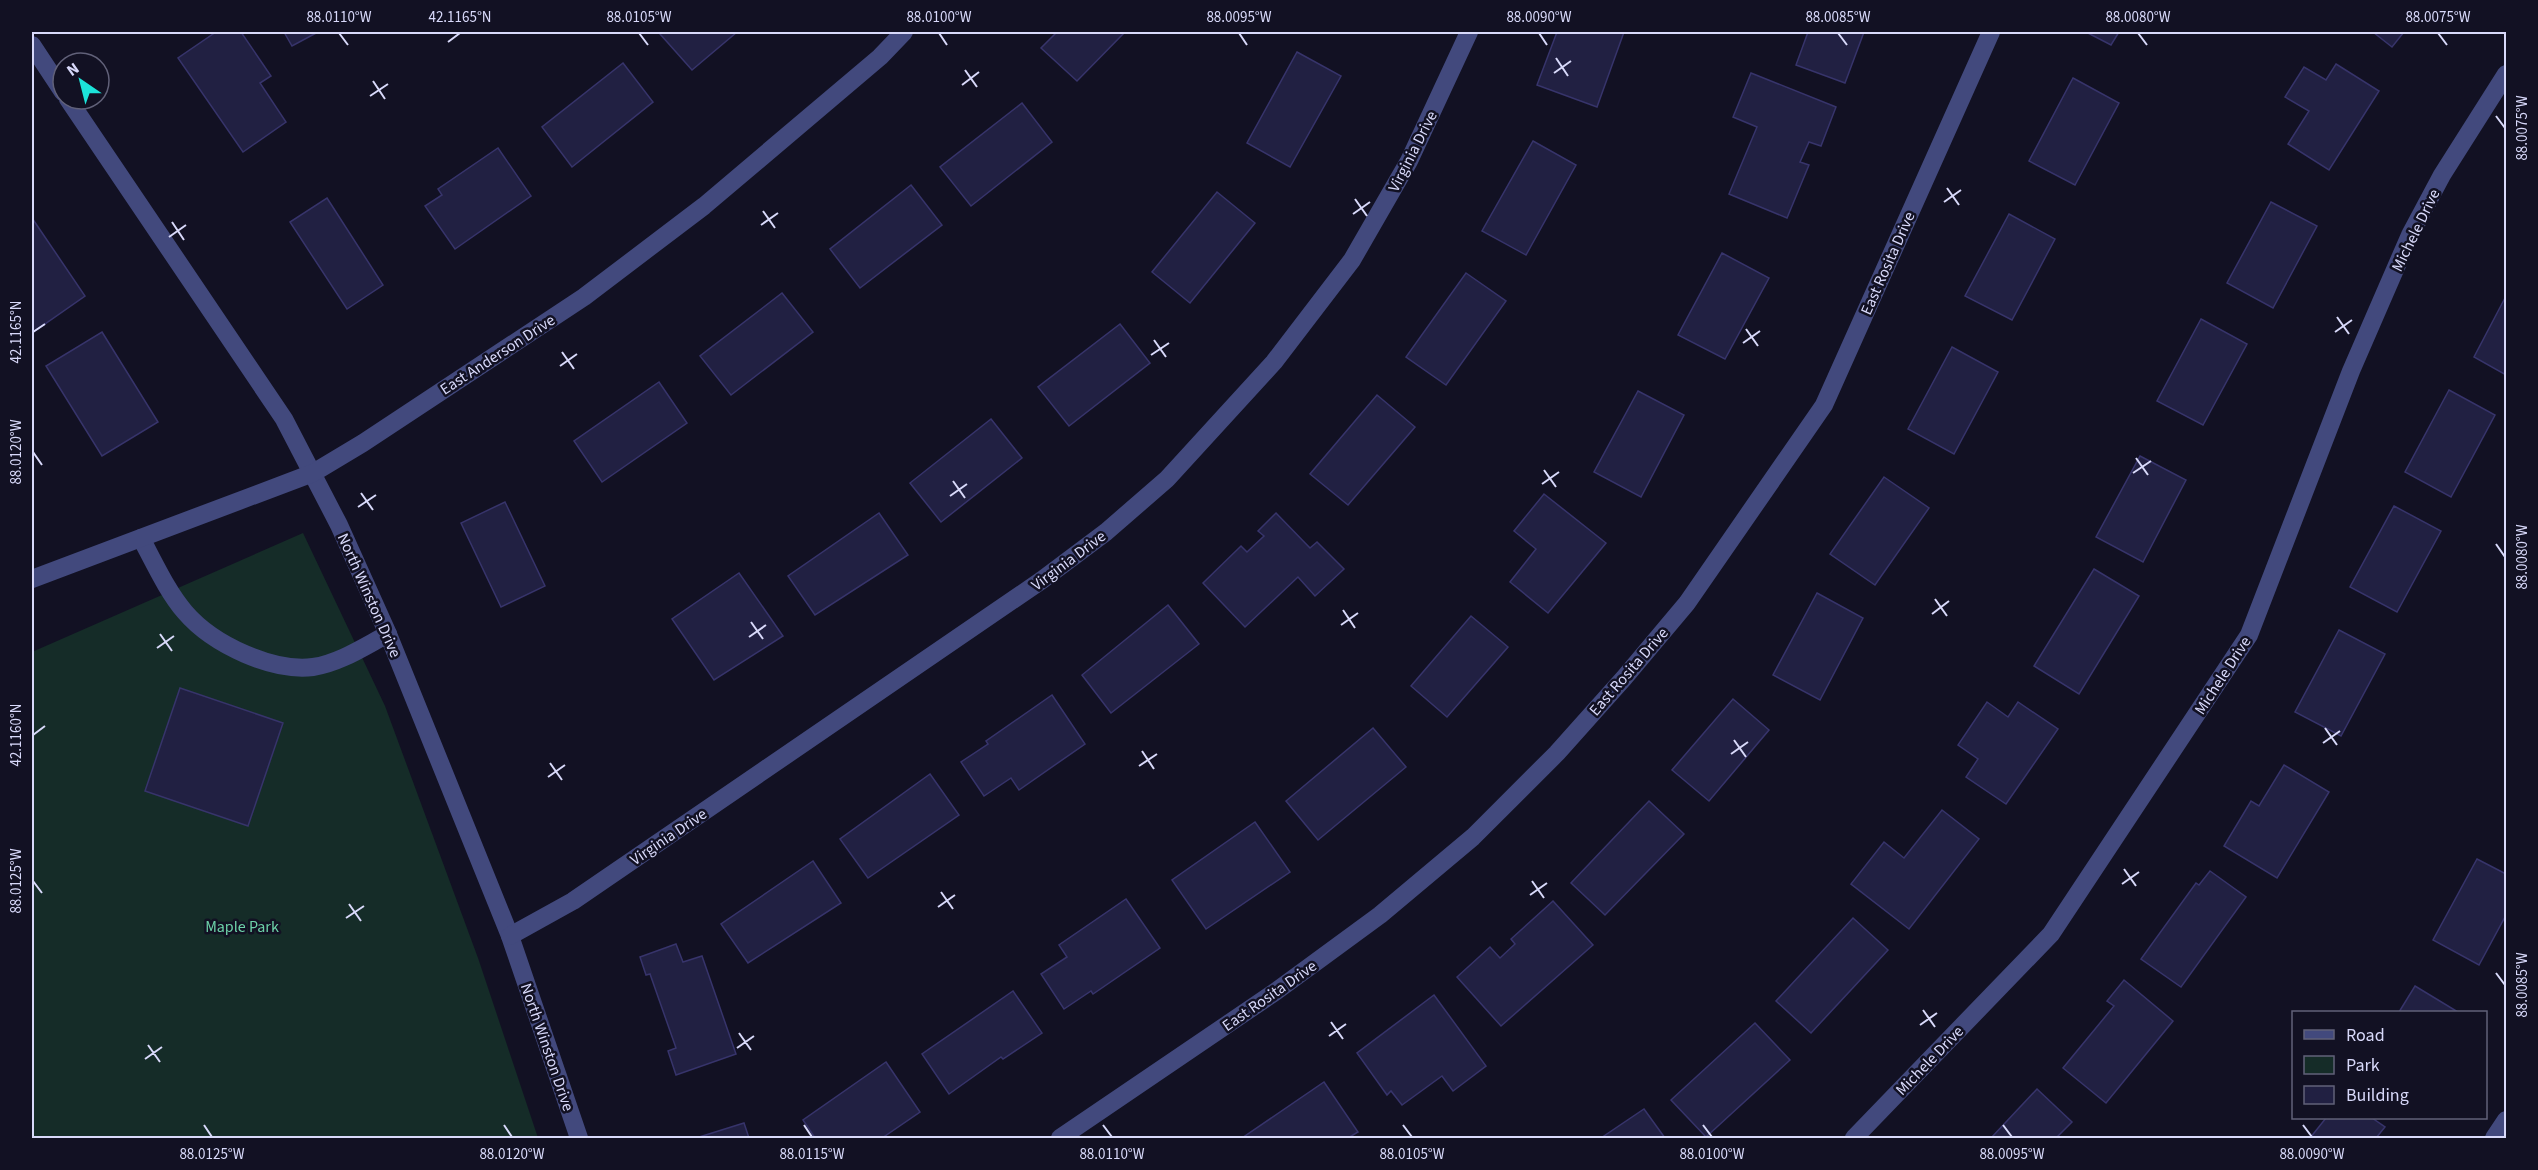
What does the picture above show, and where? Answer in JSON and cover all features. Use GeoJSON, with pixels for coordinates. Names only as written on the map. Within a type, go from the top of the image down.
{"type":"FeatureCollection","features":[{"type":"Feature","properties":{"kind":"street","name":"East Anderson Drive"},"geometry":{"type":"LineString","coordinates":[[32,579],[313,473],[584,297],[704,206],[880,57],[904,32]]}},
{"type":"Feature","properties":{"kind":"street","name":"Virginia Drive"},"geometry":{"type":"LineString","coordinates":[[510,936],[573,901],[1042,580],[1106,532],[1167,479],[1274,362],[1352,260],[1409,161],[1468,32]]}},
{"type":"Feature","properties":{"kind":"street","name":"East Rosita Drive"},"geometry":{"type":"LineString","coordinates":[[1060,1138],[1275,992],[1380,915],[1473,837],[1557,753],[1687,603],[1824,405],[1991,32]]}},
{"type":"Feature","properties":{"kind":"street"},"geometry":{"type":"LineString","coordinates":[[32,45],[51,74]]}},
{"type":"Feature","properties":{"kind":"street","name":"Michele Drive"},"geometry":{"type":"LineString","coordinates":[[1854,1138],[2051,934],[2249,635],[2351,371],[2410,235],[2442,175],[2506,74]]}},
{"type":"Feature","properties":{"kind":"street","name":"North Winston Drive"},"geometry":{"type":"LineString","coordinates":[[76,111],[284,419],[313,473],[388,634],[510,936],[579,1138]]}},
{"type":"Feature","properties":{"kind":"street"},"geometry":{"type":"LineString","coordinates":[[141,538],[171,595],[196,626],[221,644],[261,661],[291,667],[313,667],[344,658],[388,634]]}},
{"type":"Feature","properties":{"kind":"street"},"geometry":{"type":"LineString","coordinates":[[2494,1138],[2506,1120]]}},
{"type":"Feature","properties":{"kind":"green space","name":"Maple Park"},"geometry":{"type":"Polygon","coordinates":[[[303,533],[385,706],[478,958],[538,1138],[32,1138],[32,652],[303,533]]]}},
{"type":"Feature","properties":{"kind":"building"},"geometry":{"type":"Polygon","coordinates":[[[216,32],[241,32],[271,76],[260,83],[286,122],[243,152],[178,58],[216,32]]]}},
{"type":"Feature","properties":{"kind":"building"},"geometry":{"type":"Polygon","coordinates":[[[284,32],[318,32],[292,46],[284,32]]]}},
{"type":"Feature","properties":{"kind":"building"},"geometry":{"type":"Polygon","coordinates":[[[662,32],[737,32],[692,70],[660,34],[662,32]]]}},
{"type":"Feature","properties":{"kind":"building"},"geometry":{"type":"Polygon","coordinates":[[[1057,32],[1125,32],[1077,81],[1041,48],[1057,32]]]}},
{"type":"Feature","properties":{"kind":"building"},"geometry":{"type":"Polygon","coordinates":[[[1557,32],[1624,32],[1597,107],[1537,85],[1557,32]]]}},
{"type":"Feature","properties":{"kind":"building"},"geometry":{"type":"Polygon","coordinates":[[[1808,32],[1864,32],[1845,83],[1796,65],[1808,32]]]}},
{"type":"Feature","properties":{"kind":"building"},"geometry":{"type":"Polygon","coordinates":[[[2086,32],[2119,32],[2111,45],[2086,32]]]}},
{"type":"Feature","properties":{"kind":"building"},"geometry":{"type":"Polygon","coordinates":[[[2373,32],[2404,32],[2392,47],[2373,32]]]}},
{"type":"Feature","properties":{"kind":"building"},"geometry":{"type":"Polygon","coordinates":[[[1297,52],[1341,76],[1290,167],[1247,143],[1297,52]]]}},
{"type":"Feature","properties":{"kind":"building"},"geometry":{"type":"Polygon","coordinates":[[[623,63],[653,102],[572,167],[542,127],[623,63]]]}},
{"type":"Feature","properties":{"kind":"building"},"geometry":{"type":"Polygon","coordinates":[[[2336,64],[2379,91],[2329,170],[2288,144],[2309,111],[2285,97],[2304,67],[2326,80],[2336,64]]]}},
{"type":"Feature","properties":{"kind":"building"},"geometry":{"type":"Polygon","coordinates":[[[1751,73],[1836,107],[1821,146],[1809,142],[1800,162],[1809,165],[1787,218],[1729,194],[1757,127],[1733,117],[1751,73]]]}},
{"type":"Feature","properties":{"kind":"building"},"geometry":{"type":"Polygon","coordinates":[[[2073,78],[2119,103],[2075,185],[2029,161],[2073,78]]]}},
{"type":"Feature","properties":{"kind":"building"},"geometry":{"type":"Polygon","coordinates":[[[1022,103],[1052,142],[971,206],[940,167],[1022,103]]]}},
{"type":"Feature","properties":{"kind":"building"},"geometry":{"type":"Polygon","coordinates":[[[1533,141],[1576,165],[1526,255],[1482,231],[1533,141]]]}},
{"type":"Feature","properties":{"kind":"building"},"geometry":{"type":"Polygon","coordinates":[[[498,148],[531,196],[455,249],[425,206],[442,195],[438,189],[498,148]]]}},
{"type":"Feature","properties":{"kind":"building"},"geometry":{"type":"Polygon","coordinates":[[[911,185],[942,225],[860,288],[830,249],[911,185]]]}},
{"type":"Feature","properties":{"kind":"building"},"geometry":{"type":"Polygon","coordinates":[[[1217,192],[1255,223],[1190,303],[1152,272],[1217,192]]]}},
{"type":"Feature","properties":{"kind":"building"},"geometry":{"type":"Polygon","coordinates":[[[327,198],[383,285],[347,309],[290,222],[327,198]]]}},
{"type":"Feature","properties":{"kind":"building"},"geometry":{"type":"Polygon","coordinates":[[[2271,202],[2317,226],[2273,308],[2227,283],[2271,202]]]}},
{"type":"Feature","properties":{"kind":"building"},"geometry":{"type":"Polygon","coordinates":[[[2009,214],[2055,239],[2012,320],[1965,296],[2009,214]]]}},
{"type":"Feature","properties":{"kind":"building"},"geometry":{"type":"Polygon","coordinates":[[[32,218],[85,296],[32,333],[32,218]]]}},
{"type":"Feature","properties":{"kind":"building"},"geometry":{"type":"Polygon","coordinates":[[[1722,253],[1769,278],[1725,359],[1678,335],[1722,253]]]}},
{"type":"Feature","properties":{"kind":"building"},"geometry":{"type":"Polygon","coordinates":[[[1466,273],[1506,301],[1446,385],[1406,357],[1466,273]]]}},
{"type":"Feature","properties":{"kind":"building"},"geometry":{"type":"Polygon","coordinates":[[[782,293],[813,332],[731,395],[700,356],[782,293]]]}},
{"type":"Feature","properties":{"kind":"building"},"geometry":{"type":"Polygon","coordinates":[[[2506,296],[2506,375],[2474,357],[2506,296]]]}},
{"type":"Feature","properties":{"kind":"building"},"geometry":{"type":"Polygon","coordinates":[[[2201,319],[2247,344],[2203,425],[2157,401],[2201,319]]]}},
{"type":"Feature","properties":{"kind":"building"},"geometry":{"type":"Polygon","coordinates":[[[1120,324],[1150,363],[1069,426],[1038,387],[1120,324]]]}},
{"type":"Feature","properties":{"kind":"building"},"geometry":{"type":"Polygon","coordinates":[[[102,332],[158,422],[102,456],[46,366],[102,332]]]}},
{"type":"Feature","properties":{"kind":"building"},"geometry":{"type":"Polygon","coordinates":[[[1952,347],[1998,372],[1954,454],[1908,429],[1952,347]]]}},
{"type":"Feature","properties":{"kind":"building"},"geometry":{"type":"Polygon","coordinates":[[[659,382],[687,423],[602,482],[574,441],[659,382]]]}},
{"type":"Feature","properties":{"kind":"building"},"geometry":{"type":"Polygon","coordinates":[[[2449,390],[2495,415],[2451,497],[2405,472],[2449,390]]]}},
{"type":"Feature","properties":{"kind":"building"},"geometry":{"type":"Polygon","coordinates":[[[1638,391],[1684,415],[1641,497],[1594,472],[1638,391]]]}},
{"type":"Feature","properties":{"kind":"building"},"geometry":{"type":"Polygon","coordinates":[[[1377,395],[1415,427],[1348,505],[1310,474],[1377,395]]]}},
{"type":"Feature","properties":{"kind":"building"},"geometry":{"type":"Polygon","coordinates":[[[991,419],[1022,458],[941,522],[910,483],[991,419]]]}},
{"type":"Feature","properties":{"kind":"building"},"geometry":{"type":"Polygon","coordinates":[[[2140,456],[2186,480],[2143,562],[2096,537],[2140,456]]]}},
{"type":"Feature","properties":{"kind":"building"},"geometry":{"type":"Polygon","coordinates":[[[1884,477],[1929,508],[1875,585],[1830,554],[1884,477]]]}},
{"type":"Feature","properties":{"kind":"building"},"geometry":{"type":"Polygon","coordinates":[[[1544,494],[1606,543],[1548,613],[1510,582],[1536,549],[1514,531],[1544,494]]]}},
{"type":"Feature","properties":{"kind":"building"},"geometry":{"type":"Polygon","coordinates":[[[505,502],[545,586],[501,607],[461,523],[505,502]]]}},
{"type":"Feature","properties":{"kind":"building"},"geometry":{"type":"Polygon","coordinates":[[[2394,506],[2441,531],[2397,612],[2350,587],[2394,506]]]}},
{"type":"Feature","properties":{"kind":"building"},"geometry":{"type":"Polygon","coordinates":[[[879,513],[908,555],[815,615],[788,576],[879,513]]]}},
{"type":"Feature","properties":{"kind":"building"},"geometry":{"type":"Polygon","coordinates":[[[1276,513],[1310,548],[1317,542],[1344,569],[1315,596],[1298,577],[1245,627],[1203,583],[1241,546],[1247,552],[1264,536],[1258,531],[1276,513]]]}},
{"type":"Feature","properties":{"kind":"building"},"geometry":{"type":"Polygon","coordinates":[[[2094,569],[2139,596],[2079,694],[2034,666],[2094,569]]]}},
{"type":"Feature","properties":{"kind":"building"},"geometry":{"type":"Polygon","coordinates":[[[739,573],[783,636],[714,680],[672,619],[739,573]]]}},
{"type":"Feature","properties":{"kind":"building"},"geometry":{"type":"Polygon","coordinates":[[[1817,593],[1863,618],[1820,700],[1773,675],[1817,593]]]}},
{"type":"Feature","properties":{"kind":"building"},"geometry":{"type":"Polygon","coordinates":[[[1168,605],[1199,644],[1111,713],[1082,675],[1168,605]]]}},
{"type":"Feature","properties":{"kind":"building"},"geometry":{"type":"Polygon","coordinates":[[[1471,616],[1508,647],[1447,717],[1411,686],[1471,616]]]}},
{"type":"Feature","properties":{"kind":"building"},"geometry":{"type":"Polygon","coordinates":[[[2339,630],[2385,654],[2341,736],[2295,712],[2339,630]]]}},
{"type":"Feature","properties":{"kind":"building"},"geometry":{"type":"Polygon","coordinates":[[[180,688],[283,723],[248,826],[145,791],[180,688]]]}},
{"type":"Feature","properties":{"kind":"building"},"geometry":{"type":"Polygon","coordinates":[[[1052,695],[1085,744],[1019,790],[1011,778],[984,796],[961,762],[988,744],[986,741],[1052,695]]]}},
{"type":"Feature","properties":{"kind":"building"},"geometry":{"type":"Polygon","coordinates":[[[1733,699],[1769,730],[1709,801],[1672,770],[1733,699]]]}},
{"type":"Feature","properties":{"kind":"building"},"geometry":{"type":"Polygon","coordinates":[[[1987,702],[2008,717],[2018,702],[2058,729],[2006,804],[1966,777],[1978,759],[1958,745],[1987,702]]]}},
{"type":"Feature","properties":{"kind":"building"},"geometry":{"type":"Polygon","coordinates":[[[1373,728],[1406,767],[1318,840],[1286,801],[1373,728]]]}},
{"type":"Feature","properties":{"kind":"building"},"geometry":{"type":"Polygon","coordinates":[[[2284,765],[2329,792],[2277,878],[2224,846],[2251,801],[2259,806],[2284,765]]]}},
{"type":"Feature","properties":{"kind":"building"},"geometry":{"type":"Polygon","coordinates":[[[930,774],[959,815],[868,878],[840,839],[930,774]]]}},
{"type":"Feature","properties":{"kind":"building"},"geometry":{"type":"Polygon","coordinates":[[[1649,801],[1684,834],[1605,915],[1571,883],[1649,801]]]}},
{"type":"Feature","properties":{"kind":"building"},"geometry":{"type":"Polygon","coordinates":[[[1942,810],[1979,839],[1909,929],[1851,884],[1884,842],[1904,858],[1942,810]]]}},
{"type":"Feature","properties":{"kind":"building"},"geometry":{"type":"Polygon","coordinates":[[[1255,822],[1290,872],[1206,929],[1172,880],[1255,822]]]}},
{"type":"Feature","properties":{"kind":"building"},"geometry":{"type":"Polygon","coordinates":[[[2477,859],[2506,874],[2506,915],[2479,965],[2433,940],[2477,859]]]}},
{"type":"Feature","properties":{"kind":"building"},"geometry":{"type":"Polygon","coordinates":[[[813,861],[841,903],[748,963],[721,924],[813,861]]]}},
{"type":"Feature","properties":{"kind":"building"},"geometry":{"type":"Polygon","coordinates":[[[2210,871],[2246,897],[2181,987],[2141,959],[2196,883],[2199,885],[2210,871]]]}},
{"type":"Feature","properties":{"kind":"building"},"geometry":{"type":"Polygon","coordinates":[[[1126,899],[1160,948],[1093,994],[1091,991],[1064,1009],[1041,974],[1067,957],[1059,945],[1126,899]]]}},
{"type":"Feature","properties":{"kind":"building"},"geometry":{"type":"Polygon","coordinates":[[[1553,901],[1593,945],[1501,1026],[1457,977],[1490,947],[1500,958],[1515,944],[1511,939],[1553,901]]]}},
{"type":"Feature","properties":{"kind":"building"},"geometry":{"type":"Polygon","coordinates":[[[1853,918],[1888,950],[1811,1033],[1776,1001],[1853,918]]]}},
{"type":"Feature","properties":{"kind":"building"},"geometry":{"type":"Polygon","coordinates":[[[676,944],[683,962],[702,956],[736,1054],[676,1075],[668,1051],[676,1048],[650,974],[646,975],[640,957],[676,944]]]}},
{"type":"Feature","properties":{"kind":"building"},"geometry":{"type":"Polygon","coordinates":[[[2124,980],[2173,1021],[2106,1103],[2063,1068],[2114,1006],[2107,1001],[2124,980]]]}},
{"type":"Feature","properties":{"kind":"building"},"geometry":{"type":"Polygon","coordinates":[[[2415,986],[2456,1011],[2400,1011],[2415,986]]]}},
{"type":"Feature","properties":{"kind":"building"},"geometry":{"type":"Polygon","coordinates":[[[1013,991],[1042,1033],[1003,1059],[1001,1057],[949,1094],[922,1054],[1013,991]]]}},
{"type":"Feature","properties":{"kind":"building"},"geometry":{"type":"Polygon","coordinates":[[[1434,995],[1486,1066],[1453,1091],[1442,1076],[1402,1105],[1391,1091],[1387,1095],[1357,1053],[1434,995]]]}},
{"type":"Feature","properties":{"kind":"building"},"geometry":{"type":"Polygon","coordinates":[[[1755,1023],[1790,1060],[1706,1137],[1671,1100],[1755,1023]]]}},
{"type":"Feature","properties":{"kind":"building"},"geometry":{"type":"Polygon","coordinates":[[[886,1062],[920,1112],[882,1138],[815,1138],[803,1120],[886,1062]]]}},
{"type":"Feature","properties":{"kind":"building"},"geometry":{"type":"Polygon","coordinates":[[[1324,1082],[1358,1132],[1348,1138],[1242,1138],[1324,1082]]]}},
{"type":"Feature","properties":{"kind":"building"},"geometry":{"type":"Polygon","coordinates":[[[2037,1089],[2072,1122],[2056,1138],[1991,1138],[2037,1089]]]}},
{"type":"Feature","properties":{"kind":"building"},"geometry":{"type":"Polygon","coordinates":[[[1644,1109],[1665,1138],[1601,1138],[1644,1109]]]}},
{"type":"Feature","properties":{"kind":"building"},"geometry":{"type":"Polygon","coordinates":[[[2325,1119],[2373,1119],[2385,1127],[2376,1138],[2310,1138],[2325,1119]]]}},
{"type":"Feature","properties":{"kind":"building"},"geometry":{"type":"Polygon","coordinates":[[[744,1123],[749,1138],[696,1138],[744,1123]]]}}]}
